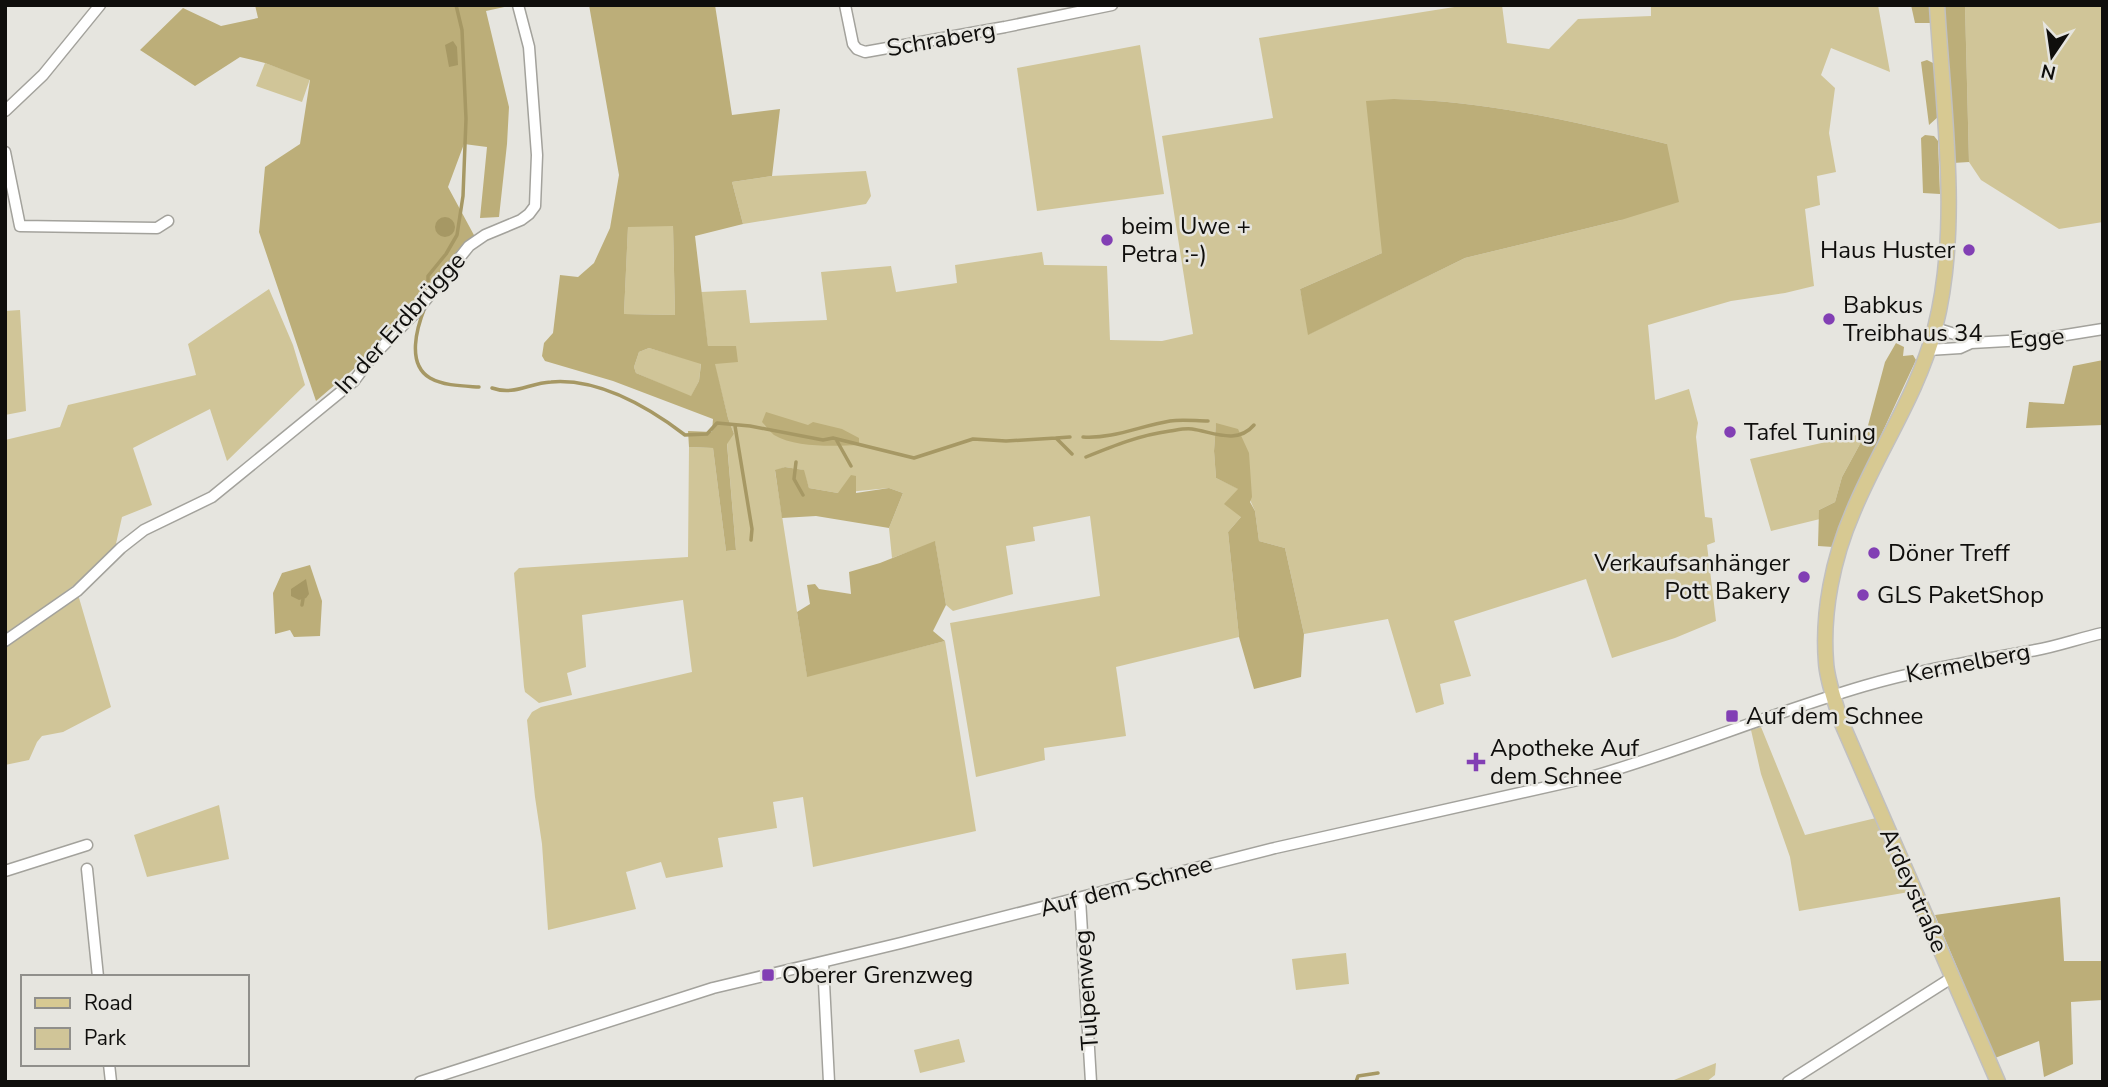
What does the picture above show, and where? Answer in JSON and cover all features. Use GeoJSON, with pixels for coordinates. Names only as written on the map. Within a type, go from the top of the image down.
{"type":"FeatureCollection","features":[{"type":"Feature","properties":{"kind":"main road","name":"Ardeystraße"},"geometry":{"type":"LineString","coordinates":[[1937,5],[1948,229],[1943,287],[1935,328],[1905,410],[1854,509],[1843,537],[1832,578],[1825,625],[1826,664],[1840,719],[1870,792],[1998,1082]]}},
{"type":"Feature","properties":{"kind":"street"},"geometry":{"type":"LineString","coordinates":[[5,111],[43,75],[90,11],[100,5]]}},
{"type":"Feature","properties":{"kind":"street","name":"In der Erdbrügge"},"geometry":{"type":"LineString","coordinates":[[5,641],[77,591],[121,548],[144,530],[212,497],[354,381],[371,358],[416,312],[469,246],[485,235],[511,225],[529,214],[535,206],[537,155],[529,47],[518,5]]}},
{"type":"Feature","properties":{"kind":"street","name":"Schraberg"},"geometry":{"type":"LineString","coordinates":[[845,5],[853,44],[856,49],[865,51],[1112,5]]}},
{"type":"Feature","properties":{"kind":"street"},"geometry":{"type":"LineString","coordinates":[[5,152],[20,226],[157,228],[168,221]]}},
{"type":"Feature","properties":{"kind":"street","name":"Egge"},"geometry":{"type":"LineString","coordinates":[[1935,328],[1958,335],[1971,343]]}},
{"type":"Feature","properties":{"kind":"street","name":"Egge"},"geometry":{"type":"LineString","coordinates":[[1928,350],[1959,348],[1971,343],[2041,339],[2103,329]]}},
{"type":"Feature","properties":{"kind":"street","name":"Kermelberg"},"geometry":{"type":"LineString","coordinates":[[1834,696],[1936,667],[2036,650],[2103,633]]}},
{"type":"Feature","properties":{"kind":"street","name":"Auf dem Schnee"},"geometry":{"type":"LineString","coordinates":[[419,1082],[713,988],[1324,836],[1591,777],[1690,746],[1800,705],[1834,696]]}},
{"type":"Feature","properties":{"kind":"street"},"geometry":{"type":"LineString","coordinates":[[5,871],[88,845]]}},
{"type":"Feature","properties":{"kind":"street"},"geometry":{"type":"LineString","coordinates":[[87,869],[98,975]]}},
{"type":"Feature","properties":{"kind":"street","name":"Tulpenweg"},"geometry":{"type":"LineString","coordinates":[[1080,898],[1091,1082]]}},
{"type":"Feature","properties":{"kind":"street"},"geometry":{"type":"LineString","coordinates":[[822,963],[829,1082]]}},
{"type":"Feature","properties":{"kind":"street"},"geometry":{"type":"LineString","coordinates":[[1788,1082],[1953,977]]}},
{"type":"Feature","properties":{"kind":"green space"},"geometry":{"type":"Polygon","coordinates":[[[1467,5],[1502,5],[1507,43],[1549,49],[1578,19],[1651,16],[1651,5],[1878,5],[1890,72],[1831,48],[1821,75],[1835,88],[1829,133],[1836,172],[1817,176],[1820,205],[1805,209],[1814,286],[1731,301],[1648,325],[1655,400],[1689,389],[1698,423],[1696,437],[1705,517],[1712,518],[1715,542],[1707,545],[1716,621],[1675,638],[1612,658],[1586,579],[1454,621],[1471,676],[1440,684],[1444,704],[1416,713],[1388,619],[1304,634],[1285,548],[1259,541],[1255,511],[1216,424],[1216,478],[1239,489],[1241,517],[1228,532],[1239,637],[1116,667],[1126,736],[1044,748],[1045,760],[976,777],[950,623],[1100,596],[1090,516],[1033,527],[1035,541],[1006,546],[1013,594],[953,611],[946,605],[935,542],[892,558],[889,528],[903,493],[889,488],[838,493],[809,488],[803,470],[785,467],[775,471],[807,676],[945,641],[976,831],[813,867],[803,797],[773,802],[777,828],[718,838],[723,867],[666,878],[661,862],[626,872],[636,909],[548,930],[542,844],[527,720],[532,712],[541,707],[692,672],[683,600],[582,615],[586,667],[567,673],[572,695],[539,703],[525,692],[524,687],[514,573],[519,568],[688,557],[689,447],[713,448],[726,551],[736,550],[727,443],[734,434],[714,363],[736,346],[708,347],[701,292],[746,290],[750,323],[827,320],[821,272],[891,266],[896,292],[957,283],[955,265],[1042,252],[1044,265],[1107,266],[1110,340],[1162,341],[1193,334],[1162,136],[1273,118],[1259,38],[1467,5]],[[1394,99],[1382,253],[1300,289],[1309,334],[1465,258],[1621,220],[1667,144],[1532,114],[1394,99]]]}},
{"type":"Feature","properties":{"kind":"green space"},"geometry":{"type":"Polygon","coordinates":[[[1965,5],[2103,5],[2103,222],[2059,229],[1981,180],[1969,162],[1965,5]]]}},
{"type":"Feature","properties":{"kind":"green space"},"geometry":{"type":"Polygon","coordinates":[[[1140,45],[1164,194],[1037,211],[1017,68],[1140,45]]]}},
{"type":"Feature","properties":{"kind":"green space"},"geometry":{"type":"Polygon","coordinates":[[[265,63],[310,79],[302,102],[256,86],[265,63]]]}},
{"type":"Feature","properties":{"kind":"green space"},"geometry":{"type":"Polygon","coordinates":[[[866,171],[871,196],[866,204],[743,224],[732,182],[772,176],[866,171]]]}},
{"type":"Feature","properties":{"kind":"green space"},"geometry":{"type":"Polygon","coordinates":[[[628,226],[673,226],[675,315],[624,314],[628,226]]]}},
{"type":"Feature","properties":{"kind":"green space"},"geometry":{"type":"Polygon","coordinates":[[[269,289],[293,345],[305,385],[227,461],[210,409],[133,448],[152,505],[122,517],[115,548],[89,574],[5,637],[5,440],[60,427],[68,405],[196,375],[188,344],[269,289]]]}},
{"type":"Feature","properties":{"kind":"green space"},"geometry":{"type":"Polygon","coordinates":[[[20,310],[26,411],[5,415],[5,311],[20,310]]]}},
{"type":"Feature","properties":{"kind":"green space"},"geometry":{"type":"Polygon","coordinates":[[[649,348],[701,363],[699,381],[691,397],[636,373],[634,367],[639,352],[649,348]]]}},
{"type":"Feature","properties":{"kind":"green space"},"geometry":{"type":"Polygon","coordinates":[[[1866,433],[1842,477],[1835,502],[1819,510],[1820,519],[1771,531],[1750,459],[1866,433]]]}},
{"type":"Feature","properties":{"kind":"green space"},"geometry":{"type":"Polygon","coordinates":[[[77,591],[111,707],[63,732],[42,736],[29,760],[5,765],[5,641],[77,591]]]}},
{"type":"Feature","properties":{"kind":"green space"},"geometry":{"type":"Polygon","coordinates":[[[1761,727],[1805,835],[1876,818],[1909,892],[1799,911],[1790,857],[1761,774],[1751,730],[1761,727]]]}},
{"type":"Feature","properties":{"kind":"green space"},"geometry":{"type":"Polygon","coordinates":[[[219,805],[229,859],[147,877],[134,835],[219,805]]]}},
{"type":"Feature","properties":{"kind":"green space"},"geometry":{"type":"Polygon","coordinates":[[[1346,953],[1349,984],[1296,990],[1292,959],[1346,953]]]}},
{"type":"Feature","properties":{"kind":"green space"},"geometry":{"type":"Polygon","coordinates":[[[959,1039],[965,1062],[920,1073],[914,1050],[959,1039]]]}},
{"type":"Feature","properties":{"kind":"green space"},"geometry":{"type":"Polygon","coordinates":[[[1716,1063],[1715,1075],[1706,1082],[1669,1082],[1716,1063]]]}},
{"type":"Feature","properties":{"kind":"shaded area"},"geometry":{"type":"Polygon","coordinates":[[[255,5],[509,6],[486,11],[509,107],[499,217],[480,218],[487,147],[464,144],[448,187],[475,237],[377,349],[316,401],[259,232],[265,167],[300,144],[310,80],[265,63],[240,57],[195,86],[140,50],[183,8],[221,26],[258,18],[255,5]]]}},
{"type":"Feature","properties":{"kind":"shaded area"},"geometry":{"type":"Polygon","coordinates":[[[589,5],[715,5],[732,115],[780,109],[772,176],[732,182],[743,224],[695,236],[708,346],[736,346],[738,362],[715,364],[734,434],[727,444],[736,550],[726,551],[713,448],[689,447],[688,431],[712,432],[713,419],[613,381],[545,361],[542,356],[544,343],[553,333],[560,275],[578,277],[594,263],[610,228],[619,175],[589,5]],[[673,226],[628,227],[624,314],[675,315],[673,226]],[[649,348],[639,352],[634,367],[636,373],[691,396],[699,381],[701,364],[649,348]]]}},
{"type":"Feature","properties":{"kind":"shaded area"},"geometry":{"type":"Polygon","coordinates":[[[1911,5],[1931,5],[1932,23],[1915,23],[1911,5]]]}},
{"type":"Feature","properties":{"kind":"shaded area"},"geometry":{"type":"Polygon","coordinates":[[[1943,5],[1965,5],[1969,162],[1953,163],[1943,5]]]}},
{"type":"Feature","properties":{"kind":"shaded area"},"geometry":{"type":"Polygon","coordinates":[[[453,41],[457,47],[458,65],[449,67],[445,45],[453,41]]]}},
{"type":"Feature","properties":{"kind":"shaded area"},"geometry":{"type":"Polygon","coordinates":[[[1927,60],[1935,64],[1939,116],[1929,125],[1921,62],[1927,60]]]}},
{"type":"Feature","properties":{"kind":"shaded area"},"geometry":{"type":"Polygon","coordinates":[[[1394,99],[1498,108],[1667,144],[1679,202],[1621,220],[1465,258],[1308,335],[1300,289],[1382,253],[1366,101],[1394,99]]]}},
{"type":"Feature","properties":{"kind":"shaded area"},"geometry":{"type":"Polygon","coordinates":[[[1925,135],[1934,136],[1938,141],[1940,194],[1923,193],[1921,138],[1925,135]]]}},
{"type":"Feature","properties":{"kind":"shaded area"},"geometry":{"type":"Polygon","coordinates":[[[445,217],[452,220],[455,227],[452,234],[445,237],[438,234],[435,227],[438,220],[445,217]]]}},
{"type":"Feature","properties":{"kind":"shaded area"},"geometry":{"type":"Polygon","coordinates":[[[1896,343],[1904,347],[1903,356],[1913,355],[1916,360],[1848,506],[1833,547],[1818,546],[1819,510],[1835,502],[1842,477],[1866,433],[1885,362],[1896,343]]]}},
{"type":"Feature","properties":{"kind":"shaded area"},"geometry":{"type":"Polygon","coordinates":[[[2103,360],[2103,425],[2026,428],[2029,402],[2064,404],[2073,366],[2103,360]]]}},
{"type":"Feature","properties":{"kind":"shaded area"},"geometry":{"type":"Polygon","coordinates":[[[766,412],[808,425],[813,422],[842,429],[859,438],[859,445],[815,445],[783,439],[774,435],[762,422],[766,412]]]}},
{"type":"Feature","properties":{"kind":"shaded area"},"geometry":{"type":"Polygon","coordinates":[[[1216,423],[1238,429],[1249,453],[1252,497],[1250,502],[1255,511],[1259,541],[1285,548],[1304,634],[1301,677],[1254,689],[1239,637],[1228,532],[1241,517],[1224,504],[1238,489],[1216,478],[1216,423]]]}},
{"type":"Feature","properties":{"kind":"shaded area"},"geometry":{"type":"Polygon","coordinates":[[[785,467],[804,470],[809,488],[838,493],[851,475],[856,476],[856,493],[889,488],[903,493],[889,528],[816,516],[782,518],[775,470],[785,467]]]}},
{"type":"Feature","properties":{"kind":"shaded area"},"geometry":{"type":"Polygon","coordinates":[[[935,541],[946,605],[933,631],[945,641],[807,677],[797,612],[810,604],[807,585],[815,584],[819,589],[851,594],[849,572],[935,541]]]}},
{"type":"Feature","properties":{"kind":"shaded area"},"geometry":{"type":"Polygon","coordinates":[[[310,565],[322,601],[320,636],[294,637],[290,630],[275,634],[273,593],[282,573],[310,565]]]}},
{"type":"Feature","properties":{"kind":"shaded area"},"geometry":{"type":"Polygon","coordinates":[[[306,579],[309,594],[306,598],[299,600],[291,596],[291,589],[306,579]]]}},
{"type":"Feature","properties":{"kind":"shaded area"},"geometry":{"type":"Polygon","coordinates":[[[2060,897],[2064,961],[2103,961],[2103,1000],[2071,1002],[2073,1064],[2044,1077],[2039,1041],[1995,1058],[1935,915],[2060,897]]]}},
{"type":"Feature","properties":{"kind":"waterway"},"geometry":{"type":"LineString","coordinates":[[428,286],[428,276],[457,235],[463,196],[466,119],[462,30],[456,5]]}},
{"type":"Feature","properties":{"kind":"waterway"},"geometry":{"type":"LineString","coordinates":[[425,307],[416,345],[418,364],[423,372],[441,383],[479,387]]}},
{"type":"Feature","properties":{"kind":"waterway"},"geometry":{"type":"LineString","coordinates":[[492,388],[507,391],[551,382],[587,385],[622,396],[685,435],[707,434],[717,423],[750,426],[823,440],[833,438],[914,458],[973,439],[1006,441],[1056,438],[1072,454]]}},
{"type":"Feature","properties":{"kind":"waterway"},"geometry":{"type":"LineString","coordinates":[[1083,437],[1116,434],[1170,421],[1208,421]]}},
{"type":"Feature","properties":{"kind":"waterway"},"geometry":{"type":"LineString","coordinates":[[1086,457],[1127,441],[1159,433],[1189,429],[1232,436],[1247,431],[1254,425]]}},
{"type":"Feature","properties":{"kind":"waterway"},"geometry":{"type":"LineString","coordinates":[[735,426],[752,529],[751,540]]}},
{"type":"Feature","properties":{"kind":"waterway"},"geometry":{"type":"LineString","coordinates":[[1056,438],[1070,437]]}},
{"type":"Feature","properties":{"kind":"waterway"},"geometry":{"type":"LineString","coordinates":[[837,441],[851,466]]}},
{"type":"Feature","properties":{"kind":"waterway"},"geometry":{"type":"LineString","coordinates":[[796,462],[794,479],[803,495]]}},
{"type":"Feature","properties":{"kind":"waterway"},"geometry":{"type":"LineString","coordinates":[[302,605],[303,599]]}},
{"type":"Feature","properties":{"kind":"waterway"},"geometry":{"type":"LineString","coordinates":[[1356,1082],[1358,1076],[1378,1073]]}},
{"type":"Feature","properties":{"kind":"place","name":"beim Uwe + Petra :-)"},"geometry":{"type":"Point","coordinates":[1107,240]}},
{"type":"Feature","properties":{"kind":"place","name":"Haus Huster"},"geometry":{"type":"Point","coordinates":[1969,250]}},
{"type":"Feature","properties":{"kind":"place","name":"Babkus Treibhaus 34"},"geometry":{"type":"Point","coordinates":[1829,319]}},
{"type":"Feature","properties":{"kind":"place","name":"Tafel Tuning"},"geometry":{"type":"Point","coordinates":[1730,432]}},
{"type":"Feature","properties":{"kind":"place","name":"Döner Treff"},"geometry":{"type":"Point","coordinates":[1874,553]}},
{"type":"Feature","properties":{"kind":"place","name":"Verkaufsanhänger Pott Bakery"},"geometry":{"type":"Point","coordinates":[1804,577]}},
{"type":"Feature","properties":{"kind":"place","name":"GLS PaketShop"},"geometry":{"type":"Point","coordinates":[1863,595]}},
{"type":"Feature","properties":{"kind":"place","name":"Auf dem Schnee"},"geometry":{"type":"Point","coordinates":[1732,716]}},
{"type":"Feature","properties":{"kind":"place","name":"Apotheke Auf dem Schnee"},"geometry":{"type":"Point","coordinates":[1476,762]}},
{"type":"Feature","properties":{"kind":"place","name":"Oberer Grenzweg"},"geometry":{"type":"Point","coordinates":[768,975]}}]}
